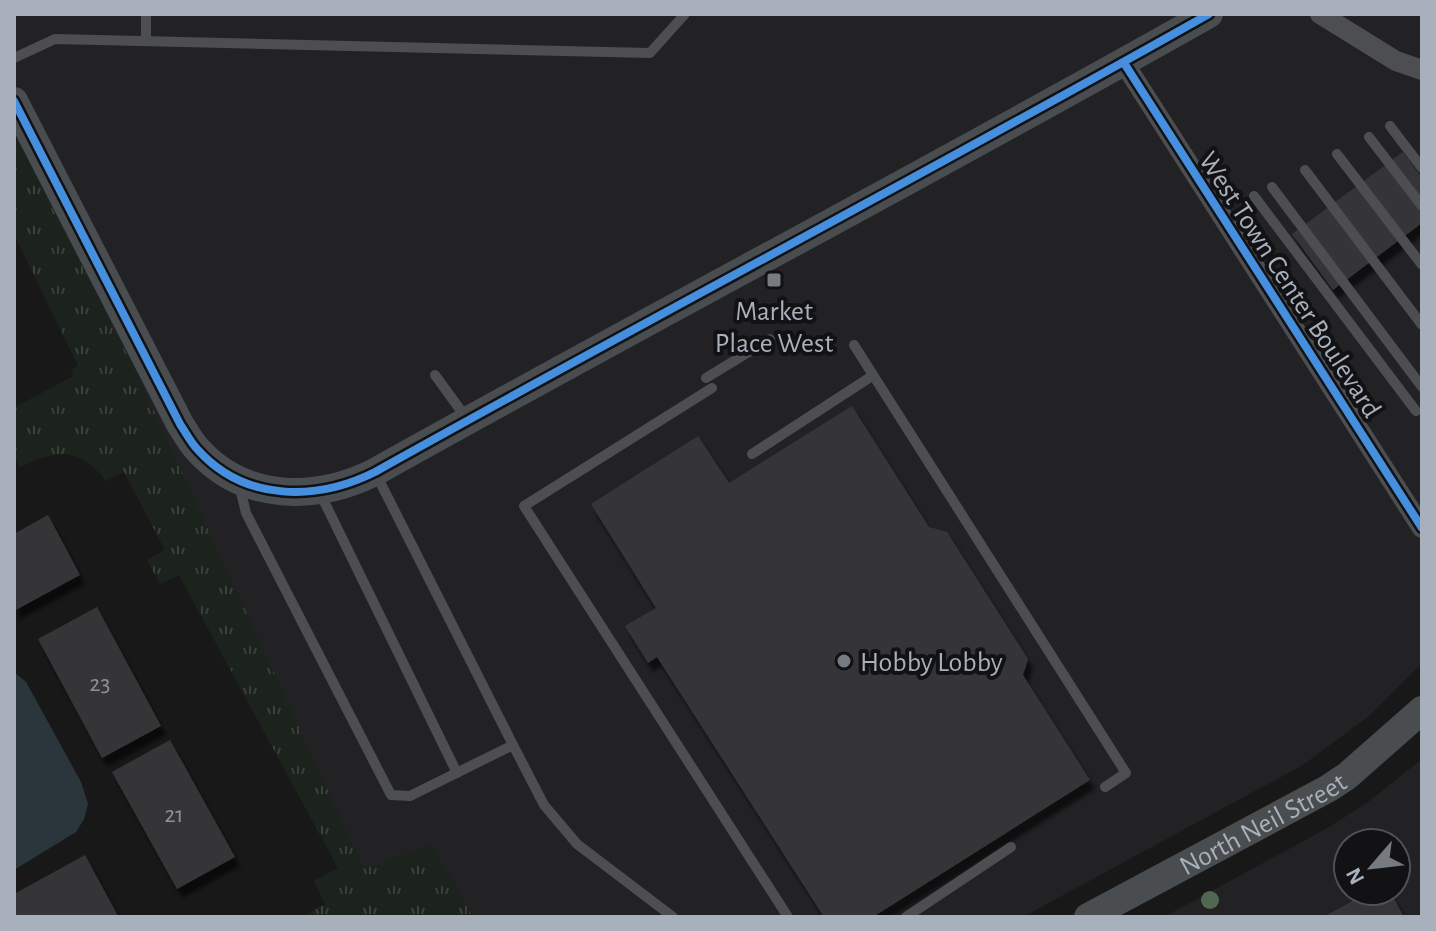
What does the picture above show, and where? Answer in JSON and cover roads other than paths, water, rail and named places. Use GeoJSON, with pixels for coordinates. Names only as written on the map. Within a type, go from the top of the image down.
{"type":"FeatureCollection","features":[{"type":"Feature","properties":{"kind":"street"},"geometry":{"type":"LineString","coordinates":[[14,101],[180,424],[198,450],[238,479],[271,491],[320,492],[349,485],[375,472],[1209,14]]}},
{"type":"Feature","properties":{"kind":"street"},"geometry":{"type":"LineString","coordinates":[[1320,14],[1396,61],[1422,70]]}},
{"type":"Feature","properties":{"kind":"street","name":"West Town Center Boulevard"},"geometry":{"type":"LineString","coordinates":[[1124,63],[1422,528]]}},
{"type":"Feature","properties":{"kind":"street","name":"North Neil Street"},"geometry":{"type":"LineString","coordinates":[[1088,917],[1329,788],[1422,710]]}},
{"type":"Feature","properties":{"kind":"lane"},"geometry":{"type":"LineString","coordinates":[[146,14],[146,41]]}},
{"type":"Feature","properties":{"kind":"lane"},"geometry":{"type":"LineString","coordinates":[[14,58],[55,39],[650,53],[685,14]]}},
{"type":"Feature","properties":{"kind":"lane"},"geometry":{"type":"LineString","coordinates":[[1390,126],[1422,168]]}},
{"type":"Feature","properties":{"kind":"lane"},"geometry":{"type":"LineString","coordinates":[[1369,137],[1422,206]]}},
{"type":"Feature","properties":{"kind":"lane"},"geometry":{"type":"LineString","coordinates":[[1337,154],[1422,265]]}},
{"type":"Feature","properties":{"kind":"lane"},"geometry":{"type":"LineString","coordinates":[[1305,170],[1422,325]]}},
{"type":"Feature","properties":{"kind":"lane"},"geometry":{"type":"LineString","coordinates":[[1272,187],[1422,387]]}},
{"type":"Feature","properties":{"kind":"lane"},"geometry":{"type":"LineString","coordinates":[[1254,196],[1416,411]]}},
{"type":"Feature","properties":{"kind":"lane"},"geometry":{"type":"LineString","coordinates":[[770,339],[524,506],[788,917]]}},
{"type":"Feature","properties":{"kind":"lane"},"geometry":{"type":"LineString","coordinates":[[854,345],[1126,773],[1105,787]]}},
{"type":"Feature","properties":{"kind":"lane"},"geometry":{"type":"LineString","coordinates":[[435,375],[468,421]]}},
{"type":"Feature","properties":{"kind":"lane"},"geometry":{"type":"LineString","coordinates":[[752,454],[872,376]]}},
{"type":"Feature","properties":{"kind":"lane"},"geometry":{"type":"LineString","coordinates":[[375,472],[544,805],[577,844],[673,917]]}},
{"type":"Feature","properties":{"kind":"lane"},"geometry":{"type":"LineString","coordinates":[[238,479],[246,513],[391,795],[410,796],[513,745]]}},
{"type":"Feature","properties":{"kind":"lane"},"geometry":{"type":"LineString","coordinates":[[320,492],[457,773]]}},
{"type":"Feature","properties":{"kind":"lane"},"geometry":{"type":"LineString","coordinates":[[906,917],[1011,847]]}},
{"type":"Feature","properties":{"kind":"place","name":"Market Place West"},"geometry":{"type":"Point","coordinates":[774,280]}},
{"type":"Feature","properties":{"kind":"place","name":"Hobby Lobby"},"geometry":{"type":"Point","coordinates":[844,661]}}]}
